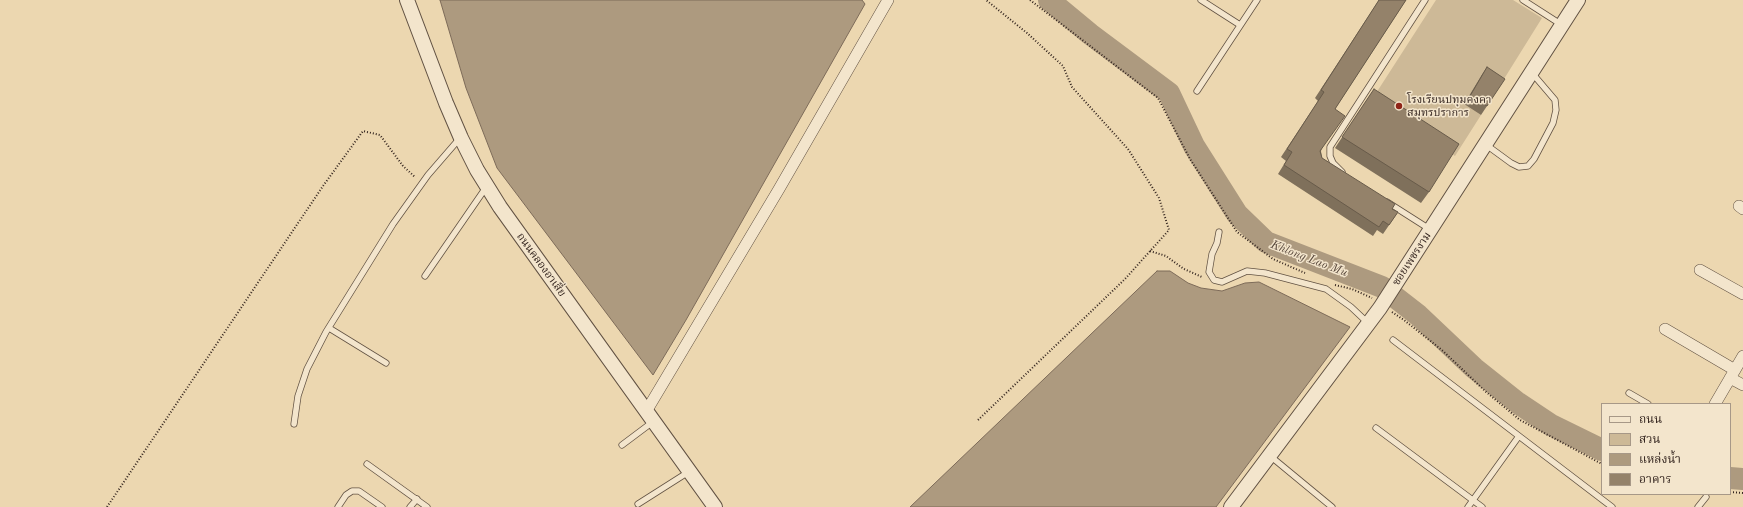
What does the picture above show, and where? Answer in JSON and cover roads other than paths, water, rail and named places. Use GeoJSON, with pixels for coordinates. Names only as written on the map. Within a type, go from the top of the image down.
{"type":"FeatureCollection","features":[{"type":"Feature","properties":{"kind":"street","name":"ถนนคลองอาเสี่ย"},"geometry":{"type":"LineString","coordinates":[[407,0],[461,138],[487,185],[527,245],[716,507]]}},
{"type":"Feature","properties":{"kind":"street"},"geometry":{"type":"LineString","coordinates":[[651,415],[775,195],[888,0]]}},
{"type":"Feature","properties":{"kind":"street","name":"ซอยเพชรงาม"},"geometry":{"type":"LineString","coordinates":[[1231,507],[1368,324],[1405,271],[1578,0]]}},
{"type":"Feature","properties":{"kind":"street"},"geometry":{"type":"LineString","coordinates":[[1700,270],[1743,294]]}},
{"type":"Feature","properties":{"kind":"street"},"geometry":{"type":"LineString","coordinates":[[1665,329],[1732,374],[1743,386]]}},
{"type":"Feature","properties":{"kind":"street"},"geometry":{"type":"LineString","coordinates":[[1716,403],[1743,356]]}},
{"type":"Feature","properties":{"kind":"lane"},"geometry":{"type":"LineString","coordinates":[[1200,0],[1240,25]]}},
{"type":"Feature","properties":{"kind":"lane"},"geometry":{"type":"LineString","coordinates":[[1197,91],[1257,0]]}},
{"type":"Feature","properties":{"kind":"lane"},"geometry":{"type":"LineString","coordinates":[[1351,178],[1338,169],[1333,163],[1330,156],[1330,147],[1425,0]]}},
{"type":"Feature","properties":{"kind":"lane"},"geometry":{"type":"LineString","coordinates":[[1523,0],[1562,25]]}},
{"type":"Feature","properties":{"kind":"lane"},"geometry":{"type":"LineString","coordinates":[[1485,144],[1519,167],[1528,166],[1534,159],[1553,123],[1556,110],[1555,100],[1531,73]]}},
{"type":"Feature","properties":{"kind":"lane"},"geometry":{"type":"LineString","coordinates":[[294,424],[298,396],[307,370],[329,328],[393,224],[422,184],[461,138]]}},
{"type":"Feature","properties":{"kind":"lane"},"geometry":{"type":"LineString","coordinates":[[425,276],[487,185]]}},
{"type":"Feature","properties":{"kind":"lane"},"geometry":{"type":"LineString","coordinates":[[1383,199],[1431,230]]}},
{"type":"Feature","properties":{"kind":"lane"},"geometry":{"type":"LineString","coordinates":[[1219,232],[1217,243],[1212,254],[1209,272],[1213,279],[1222,282],[1247,271],[1264,272],[1326,289],[1351,307],[1368,324]]}},
{"type":"Feature","properties":{"kind":"lane"},"geometry":{"type":"LineString","coordinates":[[329,328],[386,363]]}},
{"type":"Feature","properties":{"kind":"lane"},"geometry":{"type":"LineString","coordinates":[[1393,340],[1612,507]]}},
{"type":"Feature","properties":{"kind":"lane"},"geometry":{"type":"LineString","coordinates":[[1629,393],[1646,403]]}},
{"type":"Feature","properties":{"kind":"lane"},"geometry":{"type":"LineString","coordinates":[[622,445],[651,415]]}},
{"type":"Feature","properties":{"kind":"lane"},"geometry":{"type":"LineString","coordinates":[[1376,428],[1482,507]]}},
{"type":"Feature","properties":{"kind":"lane"},"geometry":{"type":"LineString","coordinates":[[1468,507],[1519,436]]}},
{"type":"Feature","properties":{"kind":"lane"},"geometry":{"type":"LineString","coordinates":[[1269,455],[1332,507]]}},
{"type":"Feature","properties":{"kind":"lane"},"geometry":{"type":"LineString","coordinates":[[367,464],[427,507]]}},
{"type":"Feature","properties":{"kind":"lane"},"geometry":{"type":"LineString","coordinates":[[638,504],[690,470]]}},
{"type":"Feature","properties":{"kind":"lane"},"geometry":{"type":"LineString","coordinates":[[338,507],[346,495],[352,491],[359,491],[382,507]]}},
{"type":"Feature","properties":{"kind":"lane"},"geometry":{"type":"LineString","coordinates":[[1698,507],[1706,497]]}},
{"type":"Feature","properties":{"kind":"lane"},"geometry":{"type":"LineString","coordinates":[[410,507],[416,499]]}},
{"type":"Feature","properties":{"kind":"water"},"geometry":{"type":"Polygon","coordinates":[[[440,0],[862,0],[865,4],[686,320],[653,375],[497,168],[466,88],[440,0]]]}},
{"type":"Feature","properties":{"kind":"water"},"geometry":{"type":"Polygon","coordinates":[[[1157,271],[1170,271],[1188,283],[1201,288],[1222,291],[1245,283],[1259,282],[1350,327],[1216,507],[910,507],[1157,271]]]}},
{"type":"Feature","properties":{"kind":"waterway","name":"Khlong Lao Mu"},"geometry":{"type":"LineString","coordinates":[[1049,0],[1090,34],[1169,93],[1194,146],[1237,214],[1266,242],[1382,287],[1418,315],[1474,368],[1518,403],[1551,425],[1601,450]]}},
{"type":"Feature","properties":{"kind":"waterway","name":"Khlong Lao Mu"},"geometry":{"type":"LineString","coordinates":[[1731,478],[1743,479]]}},
{"type":"Feature","properties":{"kind":"place","name":"โรงเรียนปทุมคงคา สมุทรปราการ"},"geometry":{"type":"Point","coordinates":[1399,106]}}]}
